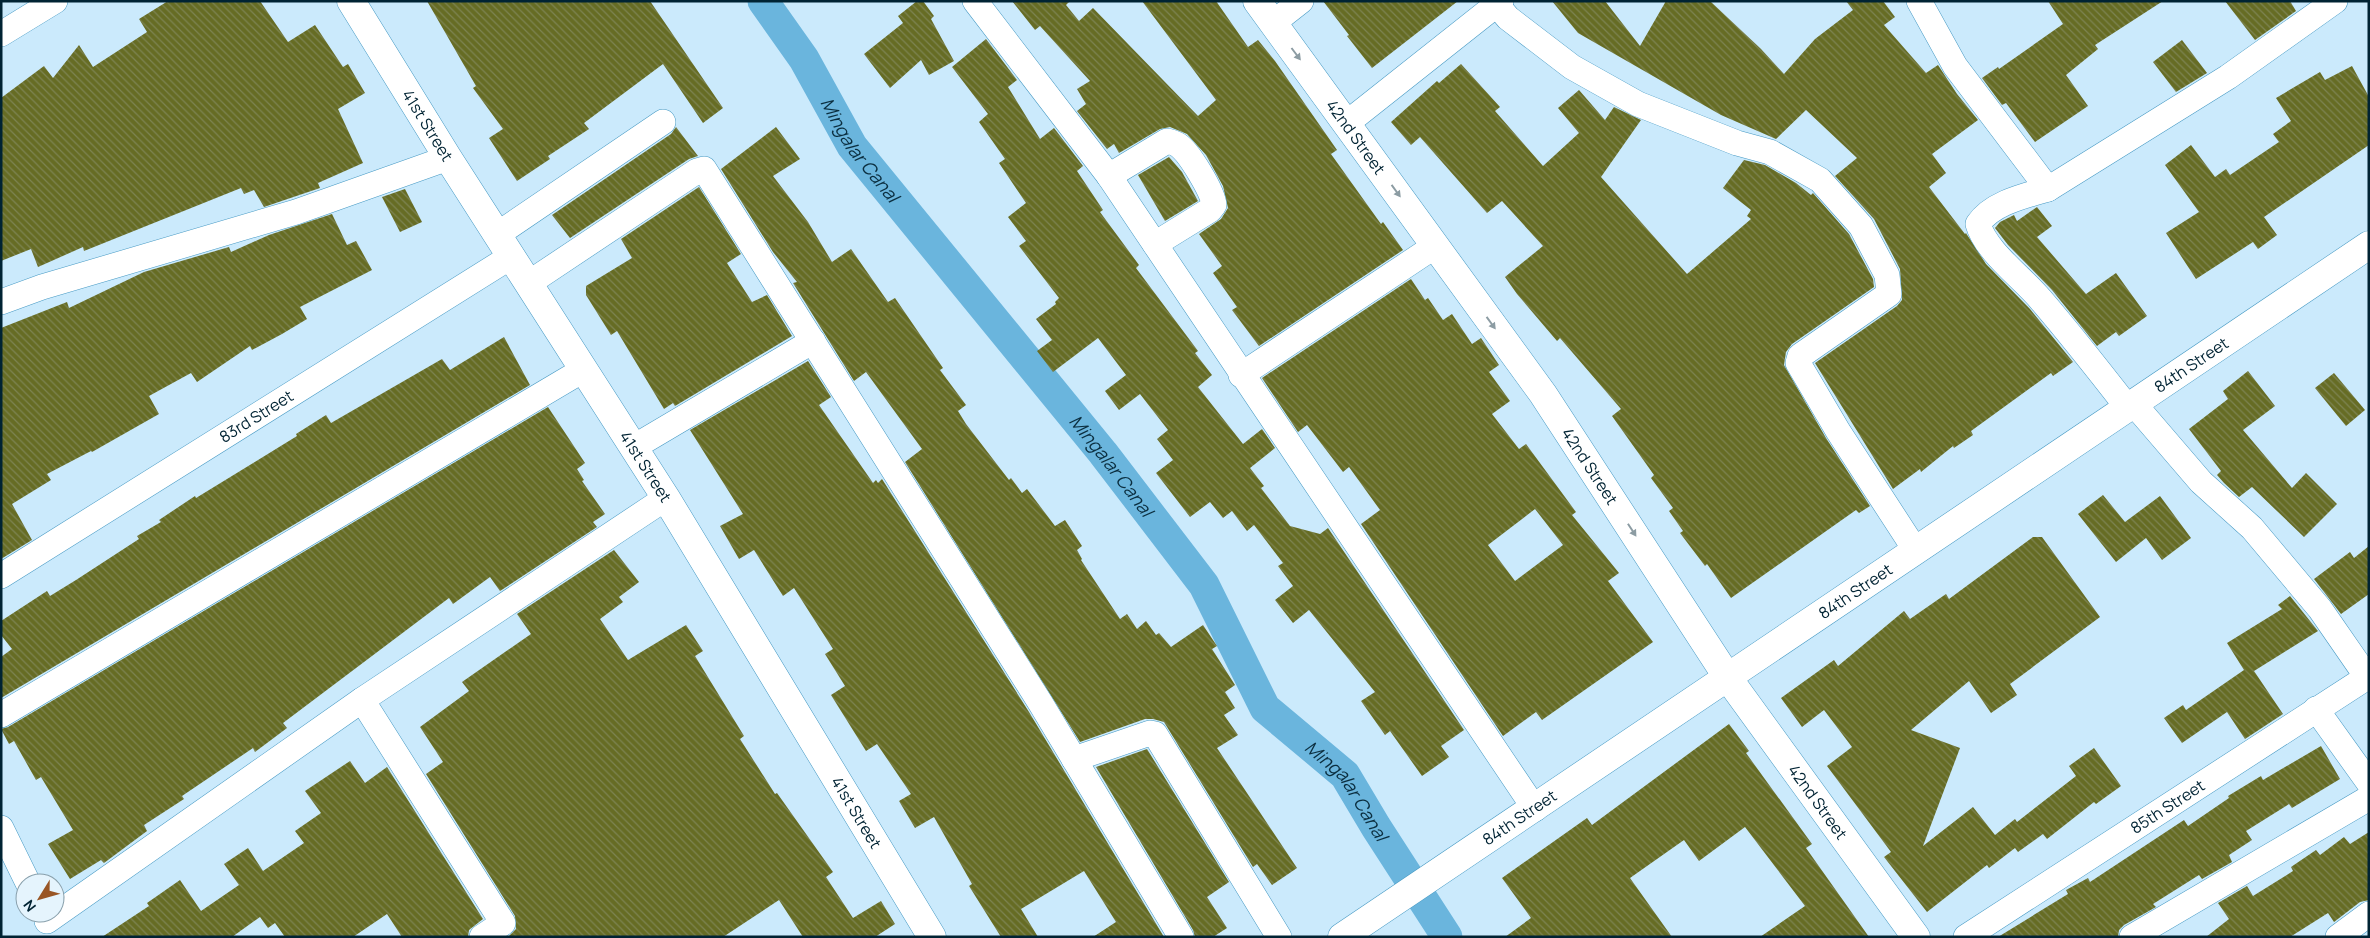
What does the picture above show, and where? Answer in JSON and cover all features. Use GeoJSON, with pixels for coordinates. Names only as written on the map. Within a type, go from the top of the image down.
{"type":"FeatureCollection","features":[{"type":"Feature","properties":{"kind":"street"},"geometry":{"type":"LineString","coordinates":[[1,34],[55,1]]}},
{"type":"Feature","properties":{"kind":"street","name":"41st Street"},"geometry":{"type":"LineString","coordinates":[[351,1],[448,158],[666,498],[932,937]]}},
{"type":"Feature","properties":{"kind":"street"},"geometry":{"type":"LineString","coordinates":[[975,1],[1109,176],[1241,375],[1535,809]]}},
{"type":"Feature","properties":{"kind":"street","name":"42nd Street"},"geometry":{"type":"LineString","coordinates":[[1257,1],[1543,394],[1728,678],[1916,937]]}},
{"type":"Feature","properties":{"kind":"street"},"geometry":{"type":"LineString","coordinates":[[1273,23],[1301,1]]}},
{"type":"Feature","properties":{"kind":"street"},"geometry":{"type":"LineString","coordinates":[[1919,1],[1955,66],[2048,190]]}},
{"type":"Feature","properties":{"kind":"street"},"geometry":{"type":"LineString","coordinates":[[2336,1],[2228,77],[2048,190],[2018,198],[1984,215],[1978,224],[1981,233],[2131,406],[2186,466],[2252,528],[2320,610],[2368,677]]}},
{"type":"Feature","properties":{"kind":"street"},"geometry":{"type":"LineString","coordinates":[[1347,124],[1491,5],[1572,67],[1638,104],[1737,143],[1770,152],[1820,180],[1861,226],[1887,275],[1889,294],[1800,356],[1798,362],[1838,431],[1916,551]]}},
{"type":"Feature","properties":{"kind":"street","name":"83rd Street"},"geometry":{"type":"LineString","coordinates":[[1,576],[505,245],[663,122]]}},
{"type":"Feature","properties":{"kind":"street"},"geometry":{"type":"LineString","coordinates":[[1109,176],[1167,141],[1177,144],[1188,157],[1214,198],[1214,205],[1210,210],[1155,244]]}},
{"type":"Feature","properties":{"kind":"street"},"geometry":{"type":"LineString","coordinates":[[1,302],[42,287],[296,212],[448,158]]}},
{"type":"Feature","properties":{"kind":"street"},"geometry":{"type":"LineString","coordinates":[[529,283],[704,168],[1074,759],[1180,937]]}},
{"type":"Feature","properties":{"kind":"street","name":"84th Street"},"geometry":{"type":"LineString","coordinates":[[1343,936],[1535,809],[2369,245]]}},
{"type":"Feature","properties":{"kind":"street"},"geometry":{"type":"LineString","coordinates":[[1241,375],[1435,246]]}},
{"type":"Feature","properties":{"kind":"street"},"geometry":{"type":"LineString","coordinates":[[634,447],[812,341]]}},
{"type":"Feature","properties":{"kind":"street"},"geometry":{"type":"LineString","coordinates":[[1,715],[583,370]]}},
{"type":"Feature","properties":{"kind":"street"},"geometry":{"type":"LineString","coordinates":[[49,924],[362,700],[666,498]]}},
{"type":"Feature","properties":{"kind":"street","name":"85th Street"},"geometry":{"type":"LineString","coordinates":[[1966,937],[2368,677]]}},
{"type":"Feature","properties":{"kind":"street"},"geometry":{"type":"LineString","coordinates":[[362,700],[503,923],[482,937]]}},
{"type":"Feature","properties":{"kind":"street"},"geometry":{"type":"LineString","coordinates":[[2316,709],[2369,783]]}},
{"type":"Feature","properties":{"kind":"street"},"geometry":{"type":"LineString","coordinates":[[1074,759],[1150,732],[1155,734],[1279,937]]}},
{"type":"Feature","properties":{"kind":"street"},"geometry":{"type":"LineString","coordinates":[[2132,937],[2369,798]]}},
{"type":"Feature","properties":{"kind":"street"},"geometry":{"type":"LineString","coordinates":[[1,828],[23,873]]}},
{"type":"Feature","properties":{"kind":"street"},"geometry":{"type":"LineString","coordinates":[[2338,937],[2369,914]]}},
{"type":"Feature","properties":{"kind":"building"},"geometry":{"type":"Polygon","coordinates":[[[168,1],[260,1],[288,42],[315,25],[343,67],[348,64],[365,93],[338,109],[363,163],[318,183],[320,188],[264,207],[254,190],[244,194],[241,188],[84,251],[83,247],[38,267],[31,249],[1,261],[1,98],[44,66],[53,78],[79,45],[93,67],[147,32],[139,19],[168,1]]]}},
{"type":"Feature","properties":{"kind":"building"},"geometry":{"type":"Polygon","coordinates":[[[427,1],[650,1],[723,108],[703,123],[663,64],[584,123],[589,129],[548,156],[550,159],[517,181],[489,138],[503,129],[473,88],[476,86],[427,1]]]}},
{"type":"Feature","properties":{"kind":"building"},"geometry":{"type":"Polygon","coordinates":[[[917,1],[923,1],[934,16],[931,19],[954,61],[929,75],[921,60],[890,88],[864,54],[903,23],[898,16],[917,1]]]}},
{"type":"Feature","properties":{"kind":"building"},"geometry":{"type":"Polygon","coordinates":[[[1012,1],[1070,1],[1066,5],[1079,21],[1093,8],[1198,116],[1216,100],[1142,1],[1216,1],[1248,47],[1258,40],[1275,61],[1337,150],[1331,154],[1381,224],[1383,222],[1403,250],[1259,346],[1232,310],[1237,307],[1213,273],[1222,266],[1199,234],[1221,219],[1228,208],[1223,186],[1206,155],[1187,134],[1170,127],[1160,129],[1119,153],[1114,144],[1107,149],[1077,111],[1086,104],[1077,89],[1090,81],[1040,26],[1035,30],[1012,1]]]}},
{"type":"Feature","properties":{"kind":"building"},"geometry":{"type":"Polygon","coordinates":[[[1323,1],[1458,1],[1372,68],[1323,1]]]}},
{"type":"Feature","properties":{"kind":"building"},"geometry":{"type":"Polygon","coordinates":[[[1552,1],[1605,1],[1640,46],[1666,1],[1710,1],[1761,49],[1784,74],[1815,39],[1853,10],[1846,1],[1883,1],[1895,17],[1884,25],[1926,73],[1938,65],[1957,94],[1978,120],[1932,154],[1946,173],[1929,187],[1966,233],[1986,264],[2030,309],[2073,362],[2053,376],[2051,373],[1971,431],[1973,435],[1954,448],[1953,446],[1921,472],[1920,469],[1893,489],[1815,363],[1897,306],[1902,300],[1900,269],[1874,219],[1835,176],[1857,158],[1806,110],[1776,139],[1721,115],[1578,33],[1552,1]]]}},
{"type":"Feature","properties":{"kind":"building"},"geometry":{"type":"Polygon","coordinates":[[[2048,1],[2163,1],[2095,45],[2098,49],[2066,75],[2088,106],[2035,142],[2006,103],[2002,105],[1982,78],[1998,67],[1999,69],[2063,24],[2048,1]]]}},
{"type":"Feature","properties":{"kind":"building"},"geometry":{"type":"Polygon","coordinates":[[[2225,1],[2290,1],[2296,11],[2255,40],[2225,1]]]}},
{"type":"Feature","properties":{"kind":"building"},"geometry":{"type":"Polygon","coordinates":[[[986,39],[1017,80],[1008,87],[1040,139],[1054,128],[1083,166],[1077,171],[1103,210],[1100,212],[1139,265],[1136,268],[1198,351],[1195,353],[1212,375],[1198,387],[1243,444],[1262,429],[1275,448],[1250,468],[1264,486],[1261,488],[1290,526],[1320,534],[1328,528],[1464,730],[1441,746],[1449,757],[1422,776],[1390,731],[1385,735],[1361,701],[1375,692],[1309,610],[1293,623],[1275,600],[1293,586],[1278,566],[1283,563],[1254,525],[1247,531],[1232,511],[1223,518],[1210,502],[1190,517],[1156,473],[1173,460],[1157,439],[1168,430],[1140,394],[1119,410],[1105,391],[1126,375],[1098,338],[1053,372],[1037,351],[1052,340],[1036,319],[1056,304],[1055,302],[1059,298],[1019,246],[1026,241],[1008,217],[1026,203],[999,163],[1005,159],[979,122],[988,114],[952,67],[986,39]]]}},
{"type":"Feature","properties":{"kind":"building"},"geometry":{"type":"Polygon","coordinates":[[[2182,40],[2207,73],[2176,92],[2153,62],[2182,40]]]}},
{"type":"Feature","properties":{"kind":"building"},"geometry":{"type":"Polygon","coordinates":[[[1461,64],[1500,107],[1495,111],[1543,166],[1579,133],[1558,108],[1579,90],[1605,120],[1614,107],[1641,120],[1601,177],[1687,274],[1751,219],[1747,216],[1751,210],[1723,188],[1744,160],[1765,165],[1796,183],[1811,195],[1813,193],[1849,234],[1873,279],[1874,287],[1792,344],[1786,352],[1784,365],[1826,438],[1870,506],[1859,513],[1856,510],[1731,598],[1707,564],[1705,566],[1680,533],[1683,531],[1669,511],[1673,508],[1651,478],[1654,475],[1612,416],[1621,409],[1560,338],[1557,341],[1505,277],[1543,246],[1502,201],[1487,213],[1420,137],[1411,145],[1391,122],[1437,81],[1439,83],[1461,64]]]}},
{"type":"Feature","properties":{"kind":"building"},"geometry":{"type":"Polygon","coordinates":[[[2352,66],[2369,97],[2369,145],[2264,217],[2277,235],[2258,249],[2253,242],[2196,279],[2166,233],[2199,212],[2165,165],[2191,145],[2215,177],[2226,169],[2230,175],[2279,142],[2273,134],[2291,121],[2276,98],[2320,72],[2325,80],[2352,66]]]}},
{"type":"Feature","properties":{"kind":"building"},"geometry":{"type":"Polygon","coordinates":[[[676,127],[698,156],[689,159],[570,238],[552,215],[671,134],[676,127]]]}},
{"type":"Feature","properties":{"kind":"building"},"geometry":{"type":"Polygon","coordinates":[[[776,127],[800,159],[773,176],[808,222],[832,262],[851,249],[888,302],[895,298],[943,368],[940,370],[966,405],[958,411],[966,424],[1009,480],[1011,478],[1022,493],[1027,489],[1055,526],[1065,520],[1082,546],[1077,550],[1081,560],[1120,619],[1127,614],[1137,629],[1146,621],[1156,635],[1159,633],[1171,647],[1203,625],[1217,646],[1212,649],[1235,685],[1225,692],[1235,708],[1224,715],[1238,735],[1217,748],[1297,868],[1272,885],[1257,864],[1253,867],[1164,722],[1145,719],[1080,742],[905,462],[922,449],[866,372],[854,381],[793,283],[797,282],[773,252],[721,169],[776,127]]]}},
{"type":"Feature","properties":{"kind":"building"},"geometry":{"type":"Polygon","coordinates":[[[1169,157],[1182,172],[1198,201],[1165,221],[1138,175],[1169,157]]]}},
{"type":"Feature","properties":{"kind":"building"},"geometry":{"type":"Polygon","coordinates":[[[699,187],[741,254],[727,263],[752,302],[767,295],[792,336],[675,406],[673,403],[664,409],[617,331],[611,335],[586,295],[586,286],[632,258],[621,239],[699,187]]]}},
{"type":"Feature","properties":{"kind":"building"},"geometry":{"type":"Polygon","coordinates":[[[405,189],[422,222],[400,232],[382,197],[405,189]]]}},
{"type":"Feature","properties":{"kind":"building"},"geometry":{"type":"Polygon","coordinates":[[[2037,207],[2052,226],[2037,237],[2086,294],[2116,273],[2147,316],[2119,336],[2116,332],[2097,346],[2052,290],[2008,245],[1995,228],[2000,222],[2014,215],[2017,221],[2037,207]]]}},
{"type":"Feature","properties":{"kind":"building"},"geometry":{"type":"Polygon","coordinates":[[[332,214],[347,245],[356,241],[372,270],[300,307],[307,319],[282,334],[252,350],[250,346],[197,382],[191,373],[149,396],[159,414],[92,452],[47,474],[51,480],[12,504],[32,540],[1,559],[1,328],[67,302],[69,308],[144,272],[229,247],[231,252],[269,235],[332,214]]]}},
{"type":"Feature","properties":{"kind":"building"},"geometry":{"type":"Polygon","coordinates":[[[1411,279],[1425,300],[1428,298],[1443,320],[1452,314],[1472,344],[1481,338],[1499,365],[1489,372],[1510,401],[1492,414],[1519,449],[1526,444],[1576,512],[1572,515],[1619,573],[1608,581],[1653,642],[1542,720],[1536,712],[1503,736],[1361,524],[1380,510],[1349,467],[1343,472],[1307,425],[1298,432],[1262,378],[1411,279]],[[1535,509],[1488,545],[1515,581],[1563,545],[1535,509]]]}},
{"type":"Feature","properties":{"kind":"building"},"geometry":{"type":"Polygon","coordinates":[[[504,337],[530,385],[1,698],[1,657],[12,649],[1,635],[1,621],[47,591],[50,596],[76,580],[139,539],[137,536],[161,522],[159,520],[195,496],[196,498],[297,436],[296,434],[326,415],[331,423],[442,359],[450,370],[504,337]]]}},
{"type":"Feature","properties":{"kind":"building"},"geometry":{"type":"Polygon","coordinates":[[[808,361],[831,397],[819,405],[873,483],[876,480],[878,483],[882,479],[1029,712],[1164,937],[1093,937],[1116,922],[1084,871],[1021,909],[1038,937],[1001,937],[969,886],[972,884],[934,817],[915,828],[899,801],[911,794],[877,744],[866,751],[831,695],[845,686],[825,654],[833,649],[794,588],[783,596],[754,550],[739,559],[720,526],[743,514],[690,430],[808,361]]]}},
{"type":"Feature","properties":{"kind":"building"},"geometry":{"type":"Polygon","coordinates":[[[2248,371],[2275,406],[2243,430],[2292,488],[2306,473],[2337,504],[2304,537],[2252,487],[2239,497],[2224,483],[2217,475],[2221,471],[2189,429],[2228,399],[2223,391],[2248,371]]]}},
{"type":"Feature","properties":{"kind":"building"},"geometry":{"type":"Polygon","coordinates":[[[2334,373],[2365,410],[2346,426],[2315,388],[2334,373]]]}},
{"type":"Feature","properties":{"kind":"building"},"geometry":{"type":"Polygon","coordinates":[[[548,407],[585,463],[577,469],[584,480],[582,481],[605,514],[593,522],[597,527],[500,591],[490,577],[453,604],[449,598],[283,723],[287,728],[255,752],[253,748],[182,796],[184,799],[144,825],[147,831],[104,863],[101,860],[70,879],[48,844],[73,830],[41,777],[36,780],[14,741],[9,744],[1,729],[8,727],[548,407]]]}},
{"type":"Feature","properties":{"kind":"building"},"geometry":{"type":"Polygon","coordinates":[[[2103,495],[2125,522],[2160,496],[2191,538],[2162,560],[2146,538],[2116,562],[2078,514],[2103,495]]]}},
{"type":"Feature","properties":{"kind":"building"},"geometry":{"type":"Polygon","coordinates":[[[2033,537],[2042,537],[2100,617],[2010,684],[2017,695],[1991,713],[1969,681],[1911,730],[1960,748],[1923,846],[1973,807],[1995,835],[2015,819],[2017,822],[2076,776],[2069,766],[2094,748],[2121,786],[2096,804],[2094,802],[2047,839],[2043,834],[2018,852],[2015,848],[1989,868],[1987,865],[1927,912],[1884,857],[1891,852],[1827,766],[1852,747],[1824,710],[1802,727],[1781,698],[1834,660],[1838,666],[1904,611],[1910,619],[1946,594],[1949,599],[2033,537]]]}},
{"type":"Feature","properties":{"kind":"building"},"geometry":{"type":"Polygon","coordinates":[[[2369,546],[2369,594],[2341,614],[2314,579],[2350,552],[2354,558],[2369,546]]]}},
{"type":"Feature","properties":{"kind":"building"},"geometry":{"type":"Polygon","coordinates":[[[614,550],[639,582],[619,597],[623,602],[600,619],[628,660],[686,625],[703,651],[695,656],[744,736],[740,739],[775,794],[777,793],[833,872],[826,877],[853,918],[881,901],[895,924],[875,937],[803,937],[779,900],[723,937],[508,937],[516,929],[515,916],[426,774],[443,762],[420,727],[469,691],[462,682],[531,634],[517,614],[614,550]]]}},
{"type":"Feature","properties":{"kind":"building"},"geometry":{"type":"Polygon","coordinates":[[[2290,596],[2318,631],[2254,671],[2283,714],[2245,739],[2227,712],[2182,743],[2164,718],[2183,705],[2186,710],[2244,670],[2227,643],[2282,609],[2278,605],[2290,596]]]}},
{"type":"Feature","properties":{"kind":"building"},"geometry":{"type":"Polygon","coordinates":[[[1729,724],[1749,751],[1746,753],[1812,844],[1806,848],[1869,937],[1760,937],[1805,906],[1745,827],[1699,861],[1684,840],[1630,878],[1672,937],[1505,937],[1531,918],[1502,878],[1587,818],[1592,825],[1729,724]]]}},
{"type":"Feature","properties":{"kind":"building"},"geometry":{"type":"Polygon","coordinates":[[[2321,746],[2340,779],[2292,808],[2289,804],[2246,831],[2252,840],[2229,855],[2232,862],[2202,879],[2199,875],[2153,904],[2156,907],[2124,925],[2119,930],[2118,937],[1998,937],[2068,894],[2066,890],[2088,878],[2090,882],[2184,820],[2188,826],[2229,798],[2228,796],[2261,776],[2263,780],[2321,746]]]}},
{"type":"Feature","properties":{"kind":"building"},"geometry":{"type":"Polygon","coordinates":[[[1147,749],[1229,882],[1207,897],[1227,928],[1213,937],[1195,937],[1193,930],[1096,767],[1147,749]]]}},
{"type":"Feature","properties":{"kind":"building"},"geometry":{"type":"Polygon","coordinates":[[[350,761],[365,783],[387,767],[483,919],[469,930],[468,937],[402,937],[387,914],[353,937],[285,937],[275,923],[268,928],[260,917],[232,937],[102,937],[149,906],[147,903],[180,880],[201,911],[239,885],[224,864],[248,848],[263,871],[304,843],[295,831],[321,813],[305,791],[350,761]]]}},
{"type":"Feature","properties":{"kind":"building"},"geometry":{"type":"Polygon","coordinates":[[[2369,832],[2369,900],[2360,902],[2334,922],[2328,913],[2290,937],[2206,937],[2229,919],[2218,903],[2247,886],[2253,896],[2293,871],[2291,867],[2316,850],[2320,855],[2344,837],[2350,844],[2369,832]]]}},
{"type":"Feature","properties":{"kind":"waterway","name":"Mingalar Canal"},"geometry":{"type":"LineString","coordinates":[[763,1],[804,59],[852,146],[1103,453],[1204,585],[1265,708],[1345,775],[1447,937]]}}]}
